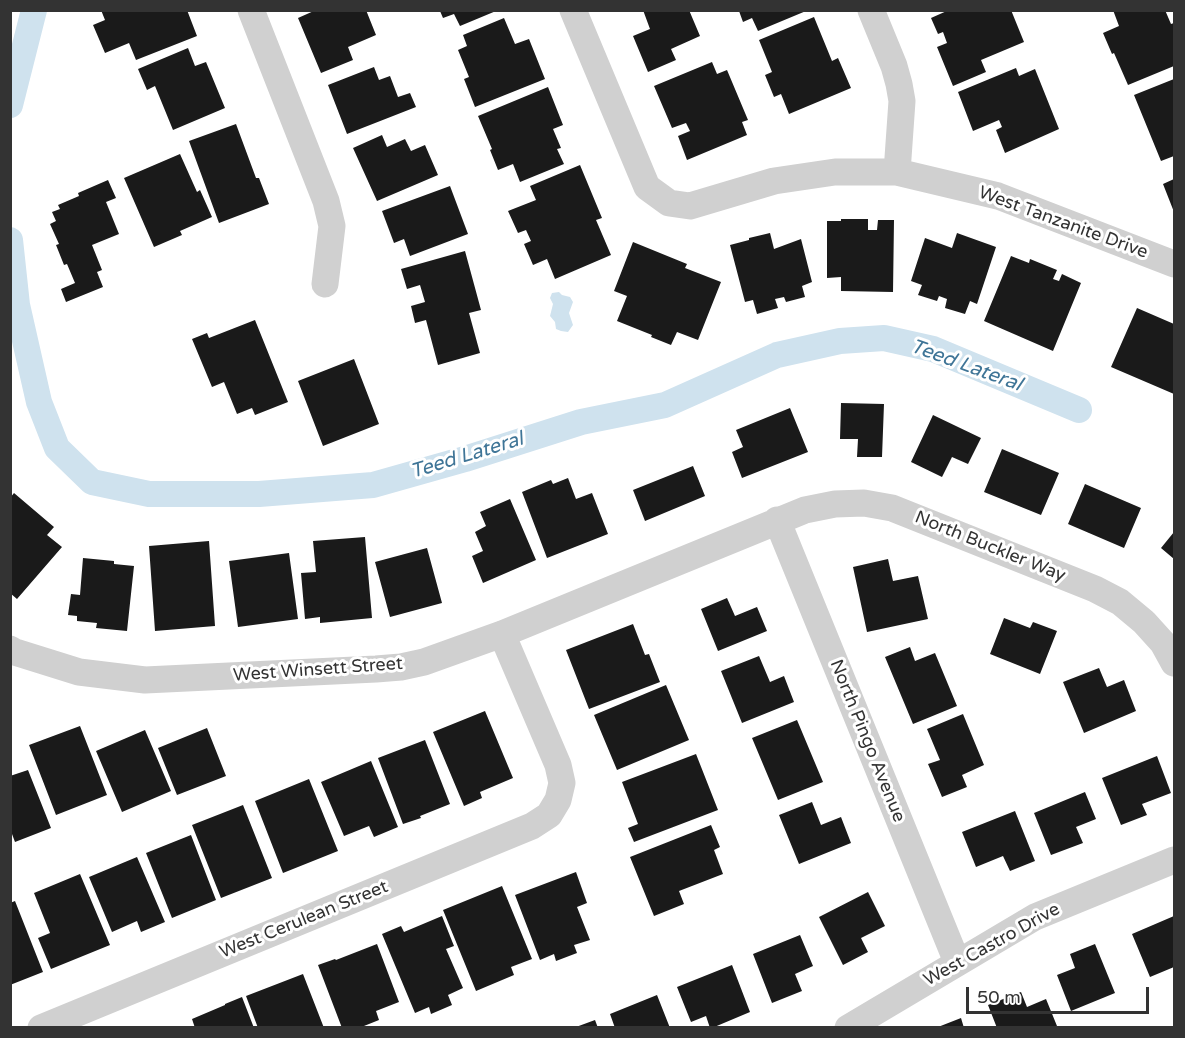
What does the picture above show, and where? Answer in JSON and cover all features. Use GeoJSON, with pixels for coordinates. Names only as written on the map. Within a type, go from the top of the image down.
{"type":"FeatureCollection","features":[{"type":"Feature","properties":{"kind":"street"},"geometry":{"type":"LineString","coordinates":[[251,10],[326,201],[332,226],[325,284]]}},
{"type":"Feature","properties":{"kind":"street","name":"West Tanzanite Drive"},"geometry":{"type":"LineString","coordinates":[[573,10],[647,187],[669,203],[690,206],[774,181],[835,172],[897,172],[998,196],[1174,264]]}},
{"type":"Feature","properties":{"kind":"street"},"geometry":{"type":"LineString","coordinates":[[871,10],[900,84],[902,101],[897,172]]}},
{"type":"Feature","properties":{"kind":"street","name":"North Buckler Way"},"geometry":{"type":"LineString","coordinates":[[777,520],[805,510],[835,504],[864,504],[892,508],[1095,589],[1120,602],[1144,622],[1163,643],[1174,663]]}},
{"type":"Feature","properties":{"kind":"street","name":"West Winsett Street"},"geometry":{"type":"LineString","coordinates":[[12,654],[79,672],[145,681],[376,669],[424,662],[502,634],[777,520]]}},
{"type":"Feature","properties":{"kind":"street","name":"North Pingo Avenue"},"geometry":{"type":"LineString","coordinates":[[777,520],[957,962]]}},
{"type":"Feature","properties":{"kind":"street","name":"West Cerulean Street"},"geometry":{"type":"LineString","coordinates":[[40,1028],[532,826],[549,815],[558,800],[562,783],[558,765],[502,634]]}},
{"type":"Feature","properties":{"kind":"street","name":"West Castro Drive"},"geometry":{"type":"LineString","coordinates":[[848,1028],[1035,917],[1174,860]]}},
{"type":"Feature","properties":{"kind":"water"},"geometry":{"type":"Polygon","coordinates":[[[559,292],[570,297],[573,302],[569,313],[573,325],[568,332],[556,329],[555,322],[550,316],[553,304],[550,298],[552,293],[559,292]]]}},
{"type":"Feature","properties":{"kind":"building"},"geometry":{"type":"Polygon","coordinates":[[[101,10],[187,10],[197,36],[136,60],[129,43],[105,53],[93,25],[105,20],[101,10]]]}},
{"type":"Feature","properties":{"kind":"building"},"geometry":{"type":"Polygon","coordinates":[[[316,10],[366,10],[376,35],[348,47],[353,60],[321,73],[298,18],[316,10]]]}},
{"type":"Feature","properties":{"kind":"building"},"geometry":{"type":"Polygon","coordinates":[[[643,10],[689,10],[700,36],[671,49],[676,60],[648,72],[633,36],[650,29],[643,10]]]}},
{"type":"Feature","properties":{"kind":"building"},"geometry":{"type":"Polygon","coordinates":[[[949,10],[1011,10],[1024,42],[981,60],[986,72],[953,86],[937,47],[947,43],[943,32],[938,34],[931,18],[949,10]]]}},
{"type":"Feature","properties":{"kind":"building"},"geometry":{"type":"Polygon","coordinates":[[[1113,10],[1165,10],[1171,24],[1174,23],[1174,66],[1128,85],[1103,33],[1119,26],[1113,10]]]}},
{"type":"Feature","properties":{"kind":"building"},"geometry":{"type":"Polygon","coordinates":[[[440,11],[496,11],[460,26],[454,14],[443,18],[440,11]]]}},
{"type":"Feature","properties":{"kind":"building"},"geometry":{"type":"Polygon","coordinates":[[[739,11],[806,11],[758,31],[752,18],[743,22],[739,11]]]}},
{"type":"Feature","properties":{"kind":"building"},"geometry":{"type":"Polygon","coordinates":[[[814,17],[832,61],[838,58],[851,88],[789,114],[781,94],[774,97],[765,75],[772,72],[759,40],[814,17]]]}},
{"type":"Feature","properties":{"kind":"building"},"geometry":{"type":"Polygon","coordinates":[[[504,18],[515,44],[529,39],[545,79],[475,107],[464,79],[469,77],[458,50],[467,46],[463,35],[504,18]]]}},
{"type":"Feature","properties":{"kind":"building"},"geometry":{"type":"Polygon","coordinates":[[[188,48],[195,66],[206,62],[225,108],[173,130],[155,86],[147,90],[138,69],[188,48]]]}},
{"type":"Feature","properties":{"kind":"building"},"geometry":{"type":"Polygon","coordinates":[[[712,62],[717,74],[727,70],[748,120],[742,122],[747,135],[687,160],[678,136],[690,131],[686,123],[672,128],[654,86],[712,62]]]}},
{"type":"Feature","properties":{"kind":"building"},"geometry":{"type":"Polygon","coordinates":[[[374,67],[379,80],[390,76],[398,97],[410,93],[416,107],[347,134],[328,85],[374,67]]]}},
{"type":"Feature","properties":{"kind":"building"},"geometry":{"type":"Polygon","coordinates":[[[1016,68],[1019,76],[1035,69],[1059,129],[1005,153],[996,130],[1002,127],[999,120],[973,131],[958,92],[1016,68]]]}},
{"type":"Feature","properties":{"kind":"building"},"geometry":{"type":"Polygon","coordinates":[[[1174,79],[1174,156],[1161,161],[1134,95],[1174,79]]]}},
{"type":"Feature","properties":{"kind":"building"},"geometry":{"type":"Polygon","coordinates":[[[548,87],[563,125],[553,129],[561,148],[557,149],[564,164],[520,182],[513,164],[498,170],[478,116],[548,87]]]}},
{"type":"Feature","properties":{"kind":"building"},"geometry":{"type":"Polygon","coordinates":[[[236,124],[256,178],[259,178],[269,204],[219,223],[189,141],[236,124]]]}},
{"type":"Feature","properties":{"kind":"building"},"geometry":{"type":"Polygon","coordinates":[[[382,135],[387,147],[405,139],[411,151],[425,145],[438,175],[377,201],[353,148],[382,135]]]}},
{"type":"Feature","properties":{"kind":"building"},"geometry":{"type":"Polygon","coordinates":[[[180,154],[197,192],[200,190],[212,217],[180,231],[182,235],[154,247],[124,178],[180,154]]]}},
{"type":"Feature","properties":{"kind":"building"},"geometry":{"type":"Polygon","coordinates":[[[580,165],[602,218],[596,220],[611,255],[555,279],[547,259],[533,265],[524,244],[531,241],[526,230],[518,233],[508,211],[536,200],[530,186],[580,165]]]}},
{"type":"Feature","properties":{"kind":"building"},"geometry":{"type":"Polygon","coordinates":[[[1174,179],[1174,212],[1163,184],[1174,179]]]}},
{"type":"Feature","properties":{"kind":"building"},"geometry":{"type":"Polygon","coordinates":[[[108,180],[116,198],[106,202],[119,234],[92,245],[102,270],[97,272],[103,287],[66,302],[61,289],[75,283],[56,245],[59,244],[50,224],[56,221],[52,212],[60,209],[58,205],[79,196],[78,193],[108,180]]]}},
{"type":"Feature","properties":{"kind":"building"},"geometry":{"type":"Polygon","coordinates":[[[450,186],[468,234],[410,256],[404,239],[394,243],[382,211],[450,186]]]}},
{"type":"Feature","properties":{"kind":"building"},"geometry":{"type":"Polygon","coordinates":[[[841,219],[868,219],[868,230],[877,230],[878,220],[894,220],[893,292],[841,291],[841,277],[827,278],[827,221],[841,221],[841,219]]]}},
{"type":"Feature","properties":{"kind":"building"},"geometry":{"type":"Polygon","coordinates":[[[770,233],[774,249],[801,239],[812,282],[802,286],[805,297],[786,302],[784,297],[775,299],[778,308],[757,314],[753,300],[745,302],[730,245],[770,233]]]}},
{"type":"Feature","properties":{"kind":"building"},"geometry":{"type":"Polygon","coordinates":[[[957,233],[996,247],[977,304],[970,301],[965,314],[945,308],[947,299],[939,296],[937,301],[918,295],[922,285],[911,281],[925,238],[952,248],[957,233]]]}},
{"type":"Feature","properties":{"kind":"building"},"geometry":{"type":"Polygon","coordinates":[[[633,242],[687,264],[685,268],[721,282],[698,340],[677,332],[671,345],[617,321],[627,296],[614,291],[633,242]]]}},
{"type":"Feature","properties":{"kind":"building"},"geometry":{"type":"Polygon","coordinates":[[[465,251],[481,310],[469,313],[480,353],[438,365],[426,320],[415,323],[411,306],[425,302],[420,285],[407,289],[401,269],[465,251]]]}},
{"type":"Feature","properties":{"kind":"building"},"geometry":{"type":"Polygon","coordinates":[[[1011,256],[1029,263],[1030,259],[1057,270],[1053,279],[1059,281],[1062,274],[1081,283],[1053,351],[984,321],[1011,256]]]}},
{"type":"Feature","properties":{"kind":"building"},"geometry":{"type":"Polygon","coordinates":[[[1137,308],[1174,324],[1174,394],[1111,367],[1137,308]]]}},
{"type":"Feature","properties":{"kind":"building"},"geometry":{"type":"Polygon","coordinates":[[[255,320],[288,402],[255,415],[252,408],[237,414],[224,382],[212,387],[192,339],[207,333],[209,338],[255,320]]]}},
{"type":"Feature","properties":{"kind":"building"},"geometry":{"type":"Polygon","coordinates":[[[354,359],[379,424],[323,446],[298,381],[354,359]]]}},
{"type":"Feature","properties":{"kind":"building"},"geometry":{"type":"Polygon","coordinates":[[[841,403],[884,404],[882,457],[857,457],[858,439],[840,439],[841,403]]]}},
{"type":"Feature","properties":{"kind":"building"},"geometry":{"type":"Polygon","coordinates":[[[790,408],[808,452],[742,478],[732,452],[743,447],[736,430],[790,408]]]}},
{"type":"Feature","properties":{"kind":"building"},"geometry":{"type":"Polygon","coordinates":[[[933,415],[981,438],[968,464],[952,457],[942,477],[911,462],[933,415]]]}},
{"type":"Feature","properties":{"kind":"building"},"geometry":{"type":"Polygon","coordinates":[[[1002,449],[1059,473],[1041,515],[984,492],[1002,449]]]}},
{"type":"Feature","properties":{"kind":"building"},"geometry":{"type":"Polygon","coordinates":[[[693,466],[705,496],[645,521],[633,490],[693,466]]]}},
{"type":"Feature","properties":{"kind":"building"},"geometry":{"type":"Polygon","coordinates":[[[568,478],[576,499],[592,493],[608,534],[547,558],[522,492],[551,480],[553,484],[568,478]]]}},
{"type":"Feature","properties":{"kind":"building"},"geometry":{"type":"Polygon","coordinates":[[[1085,484],[1141,508],[1124,548],[1068,524],[1085,484]]]}},
{"type":"Feature","properties":{"kind":"building"},"geometry":{"type":"Polygon","coordinates":[[[14,493],[54,527],[47,535],[62,547],[17,599],[10,593],[10,498],[14,493]]]}},
{"type":"Feature","properties":{"kind":"building"},"geometry":{"type":"Polygon","coordinates":[[[510,499],[536,560],[483,583],[472,556],[483,551],[475,532],[486,526],[480,512],[510,499]]]}},
{"type":"Feature","properties":{"kind":"building"},"geometry":{"type":"Polygon","coordinates":[[[1174,532],[1174,559],[1161,548],[1174,532]]]}},
{"type":"Feature","properties":{"kind":"building"},"geometry":{"type":"Polygon","coordinates":[[[365,537],[372,618],[320,623],[320,617],[305,619],[301,573],[316,572],[313,541],[365,537]]]}},
{"type":"Feature","properties":{"kind":"building"},"geometry":{"type":"Polygon","coordinates":[[[209,541],[215,626],[155,631],[149,546],[209,541]]]}},
{"type":"Feature","properties":{"kind":"building"},"geometry":{"type":"Polygon","coordinates":[[[427,548],[442,603],[390,617],[375,562],[427,548]]]}},
{"type":"Feature","properties":{"kind":"building"},"geometry":{"type":"Polygon","coordinates":[[[289,553],[298,619],[238,627],[229,561],[289,553]]]}},
{"type":"Feature","properties":{"kind":"building"},"geometry":{"type":"Polygon","coordinates":[[[83,558],[114,561],[114,564],[134,566],[127,631],[96,628],[97,623],[77,621],[77,616],[68,615],[71,594],[80,595],[83,558]]]}},
{"type":"Feature","properties":{"kind":"building"},"geometry":{"type":"Polygon","coordinates":[[[888,559],[893,581],[918,576],[928,619],[867,632],[853,567],[888,559]]]}},
{"type":"Feature","properties":{"kind":"building"},"geometry":{"type":"Polygon","coordinates":[[[727,598],[735,616],[757,607],[767,631],[718,651],[701,609],[727,598]]]}},
{"type":"Feature","properties":{"kind":"building"},"geometry":{"type":"Polygon","coordinates":[[[1004,618],[1030,628],[1033,622],[1057,631],[1040,674],[990,654],[1004,618]]]}},
{"type":"Feature","properties":{"kind":"building"},"geometry":{"type":"Polygon","coordinates":[[[633,624],[645,655],[649,654],[660,682],[589,709],[566,650],[633,624]]]}},
{"type":"Feature","properties":{"kind":"building"},"geometry":{"type":"Polygon","coordinates":[[[910,647],[915,661],[935,653],[957,706],[913,724],[885,657],[910,647]]]}},
{"type":"Feature","properties":{"kind":"building"},"geometry":{"type":"Polygon","coordinates":[[[759,656],[770,682],[784,676],[794,702],[742,723],[721,671],[759,656]]]}},
{"type":"Feature","properties":{"kind":"building"},"geometry":{"type":"Polygon","coordinates":[[[1099,668],[1107,687],[1124,680],[1136,711],[1084,733],[1063,682],[1099,668]]]}},
{"type":"Feature","properties":{"kind":"building"},"geometry":{"type":"Polygon","coordinates":[[[666,685],[689,740],[617,770],[594,715],[666,685]]]}},
{"type":"Feature","properties":{"kind":"building"},"geometry":{"type":"Polygon","coordinates":[[[485,711],[513,778],[480,792],[482,798],[464,806],[433,732],[485,711]]]}},
{"type":"Feature","properties":{"kind":"building"},"geometry":{"type":"Polygon","coordinates":[[[963,714],[984,765],[962,775],[967,787],[942,797],[928,764],[940,760],[927,729],[963,714]]]}},
{"type":"Feature","properties":{"kind":"building"},"geometry":{"type":"Polygon","coordinates":[[[797,720],[823,782],[778,800],[752,738],[797,720]]]}},
{"type":"Feature","properties":{"kind":"building"},"geometry":{"type":"Polygon","coordinates":[[[80,726],[107,795],[56,815],[29,745],[80,726]]]}},
{"type":"Feature","properties":{"kind":"building"},"geometry":{"type":"Polygon","coordinates":[[[207,728],[226,776],[177,795],[158,748],[207,728]]]}},
{"type":"Feature","properties":{"kind":"building"},"geometry":{"type":"Polygon","coordinates":[[[145,730],[171,791],[122,812],[96,751],[145,730]]]}},
{"type":"Feature","properties":{"kind":"building"},"geometry":{"type":"Polygon","coordinates":[[[425,740],[450,804],[403,824],[378,758],[425,740]]]}},
{"type":"Feature","properties":{"kind":"building"},"geometry":{"type":"Polygon","coordinates":[[[696,754],[718,810],[634,842],[628,828],[638,824],[622,782],[696,754]]]}},
{"type":"Feature","properties":{"kind":"building"},"geometry":{"type":"Polygon","coordinates":[[[1157,756],[1171,793],[1142,804],[1147,815],[1121,825],[1102,778],[1157,756]]]}},
{"type":"Feature","properties":{"kind":"building"},"geometry":{"type":"Polygon","coordinates":[[[371,761],[398,827],[374,837],[369,826],[344,836],[321,782],[371,761]]]}},
{"type":"Feature","properties":{"kind":"building"},"geometry":{"type":"Polygon","coordinates":[[[28,770],[51,828],[15,842],[12,834],[10,835],[10,776],[28,770]]]}},
{"type":"Feature","properties":{"kind":"building"},"geometry":{"type":"Polygon","coordinates":[[[309,779],[338,851],[283,873],[255,801],[309,779]]]}},
{"type":"Feature","properties":{"kind":"building"},"geometry":{"type":"Polygon","coordinates":[[[1085,792],[1096,819],[1076,827],[1083,843],[1051,855],[1034,813],[1085,792]]]}},
{"type":"Feature","properties":{"kind":"building"},"geometry":{"type":"Polygon","coordinates":[[[812,802],[821,825],[841,817],[851,843],[799,864],[779,815],[812,802]]]}},
{"type":"Feature","properties":{"kind":"building"},"geometry":{"type":"Polygon","coordinates":[[[243,805],[272,878],[221,898],[192,825],[243,805]]]}},
{"type":"Feature","properties":{"kind":"building"},"geometry":{"type":"Polygon","coordinates":[[[1015,811],[1035,861],[1010,871],[1003,856],[976,867],[962,832],[1015,811]]]}},
{"type":"Feature","properties":{"kind":"building"},"geometry":{"type":"Polygon","coordinates":[[[711,825],[720,847],[714,850],[723,874],[679,891],[684,904],[654,916],[630,857],[711,825]]]}},
{"type":"Feature","properties":{"kind":"building"},"geometry":{"type":"Polygon","coordinates":[[[191,835],[216,900],[172,918],[146,853],[191,835]]]}},
{"type":"Feature","properties":{"kind":"building"},"geometry":{"type":"Polygon","coordinates":[[[137,857],[165,922],[141,932],[137,921],[112,932],[89,877],[137,857]]]}},
{"type":"Feature","properties":{"kind":"building"},"geometry":{"type":"Polygon","coordinates":[[[576,872],[587,903],[577,907],[590,940],[574,945],[577,953],[556,961],[554,954],[540,960],[515,895],[576,872]]]}},
{"type":"Feature","properties":{"kind":"building"},"geometry":{"type":"Polygon","coordinates":[[[80,874],[110,945],[51,969],[38,938],[50,933],[34,893],[80,874]]]}},
{"type":"Feature","properties":{"kind":"building"},"geometry":{"type":"Polygon","coordinates":[[[502,886],[532,959],[511,967],[514,975],[476,991],[443,910],[502,886]]]}},
{"type":"Feature","properties":{"kind":"building"},"geometry":{"type":"Polygon","coordinates":[[[868,892],[885,926],[861,938],[868,952],[843,965],[819,917],[868,892]]]}},
{"type":"Feature","properties":{"kind":"building"},"geometry":{"type":"Polygon","coordinates":[[[15,901],[43,972],[10,985],[10,903],[15,901]]]}},
{"type":"Feature","properties":{"kind":"building"},"geometry":{"type":"Polygon","coordinates":[[[442,916],[454,946],[446,949],[463,988],[448,995],[452,1005],[431,1014],[429,1007],[415,1013],[382,934],[401,926],[404,932],[442,916]]]}},
{"type":"Feature","properties":{"kind":"building"},"geometry":{"type":"Polygon","coordinates":[[[1174,916],[1174,967],[1150,977],[1132,934],[1174,916]]]}},
{"type":"Feature","properties":{"kind":"building"},"geometry":{"type":"Polygon","coordinates":[[[800,935],[813,966],[795,974],[802,991],[772,1003],[753,954],[800,935]]]}},
{"type":"Feature","properties":{"kind":"building"},"geometry":{"type":"Polygon","coordinates":[[[377,944],[399,1002],[376,1011],[379,1020],[359,1028],[342,1028],[318,965],[377,944]]]}},
{"type":"Feature","properties":{"kind":"building"},"geometry":{"type":"Polygon","coordinates":[[[1095,944],[1115,993],[1071,1011],[1057,975],[1075,968],[1070,954],[1095,944]]]}},
{"type":"Feature","properties":{"kind":"building"},"geometry":{"type":"Polygon","coordinates":[[[732,965],[750,1012],[712,1028],[706,1016],[691,1022],[677,987],[732,965]]]}},
{"type":"Feature","properties":{"kind":"building"},"geometry":{"type":"Polygon","coordinates":[[[303,974],[324,1028],[258,1028],[246,996],[303,974]]]}},
{"type":"Feature","properties":{"kind":"building"},"geometry":{"type":"Polygon","coordinates":[[[1021,992],[1027,1007],[1046,999],[1057,1026],[1054,1028],[997,1028],[988,1005],[1021,992]]]}},
{"type":"Feature","properties":{"kind":"building"},"geometry":{"type":"Polygon","coordinates":[[[657,995],[670,1028],[615,1028],[610,1014],[657,995]]]}},
{"type":"Feature","properties":{"kind":"building"},"geometry":{"type":"Polygon","coordinates":[[[242,997],[254,1028],[195,1028],[192,1019],[242,997]]]}},
{"type":"Feature","properties":{"kind":"building"},"geometry":{"type":"Polygon","coordinates":[[[961,1018],[964,1028],[938,1028],[938,1027],[961,1018]]]}},
{"type":"Feature","properties":{"kind":"building"},"geometry":{"type":"Polygon","coordinates":[[[595,1020],[598,1028],[576,1028],[576,1027],[595,1020]]]}},
{"type":"Feature","properties":{"kind":"waterway","name":"Teed Lateral"},"geometry":{"type":"LineString","coordinates":[[10,105],[34,10]]}},
{"type":"Feature","properties":{"kind":"waterway","name":"Teed Lateral"},"geometry":{"type":"LineString","coordinates":[[10,240],[17,305],[39,402],[57,448],[92,482],[149,494],[259,494],[373,485],[581,422],[665,405],[777,355],[840,341],[884,338],[933,349],[1079,410]]}}]}
